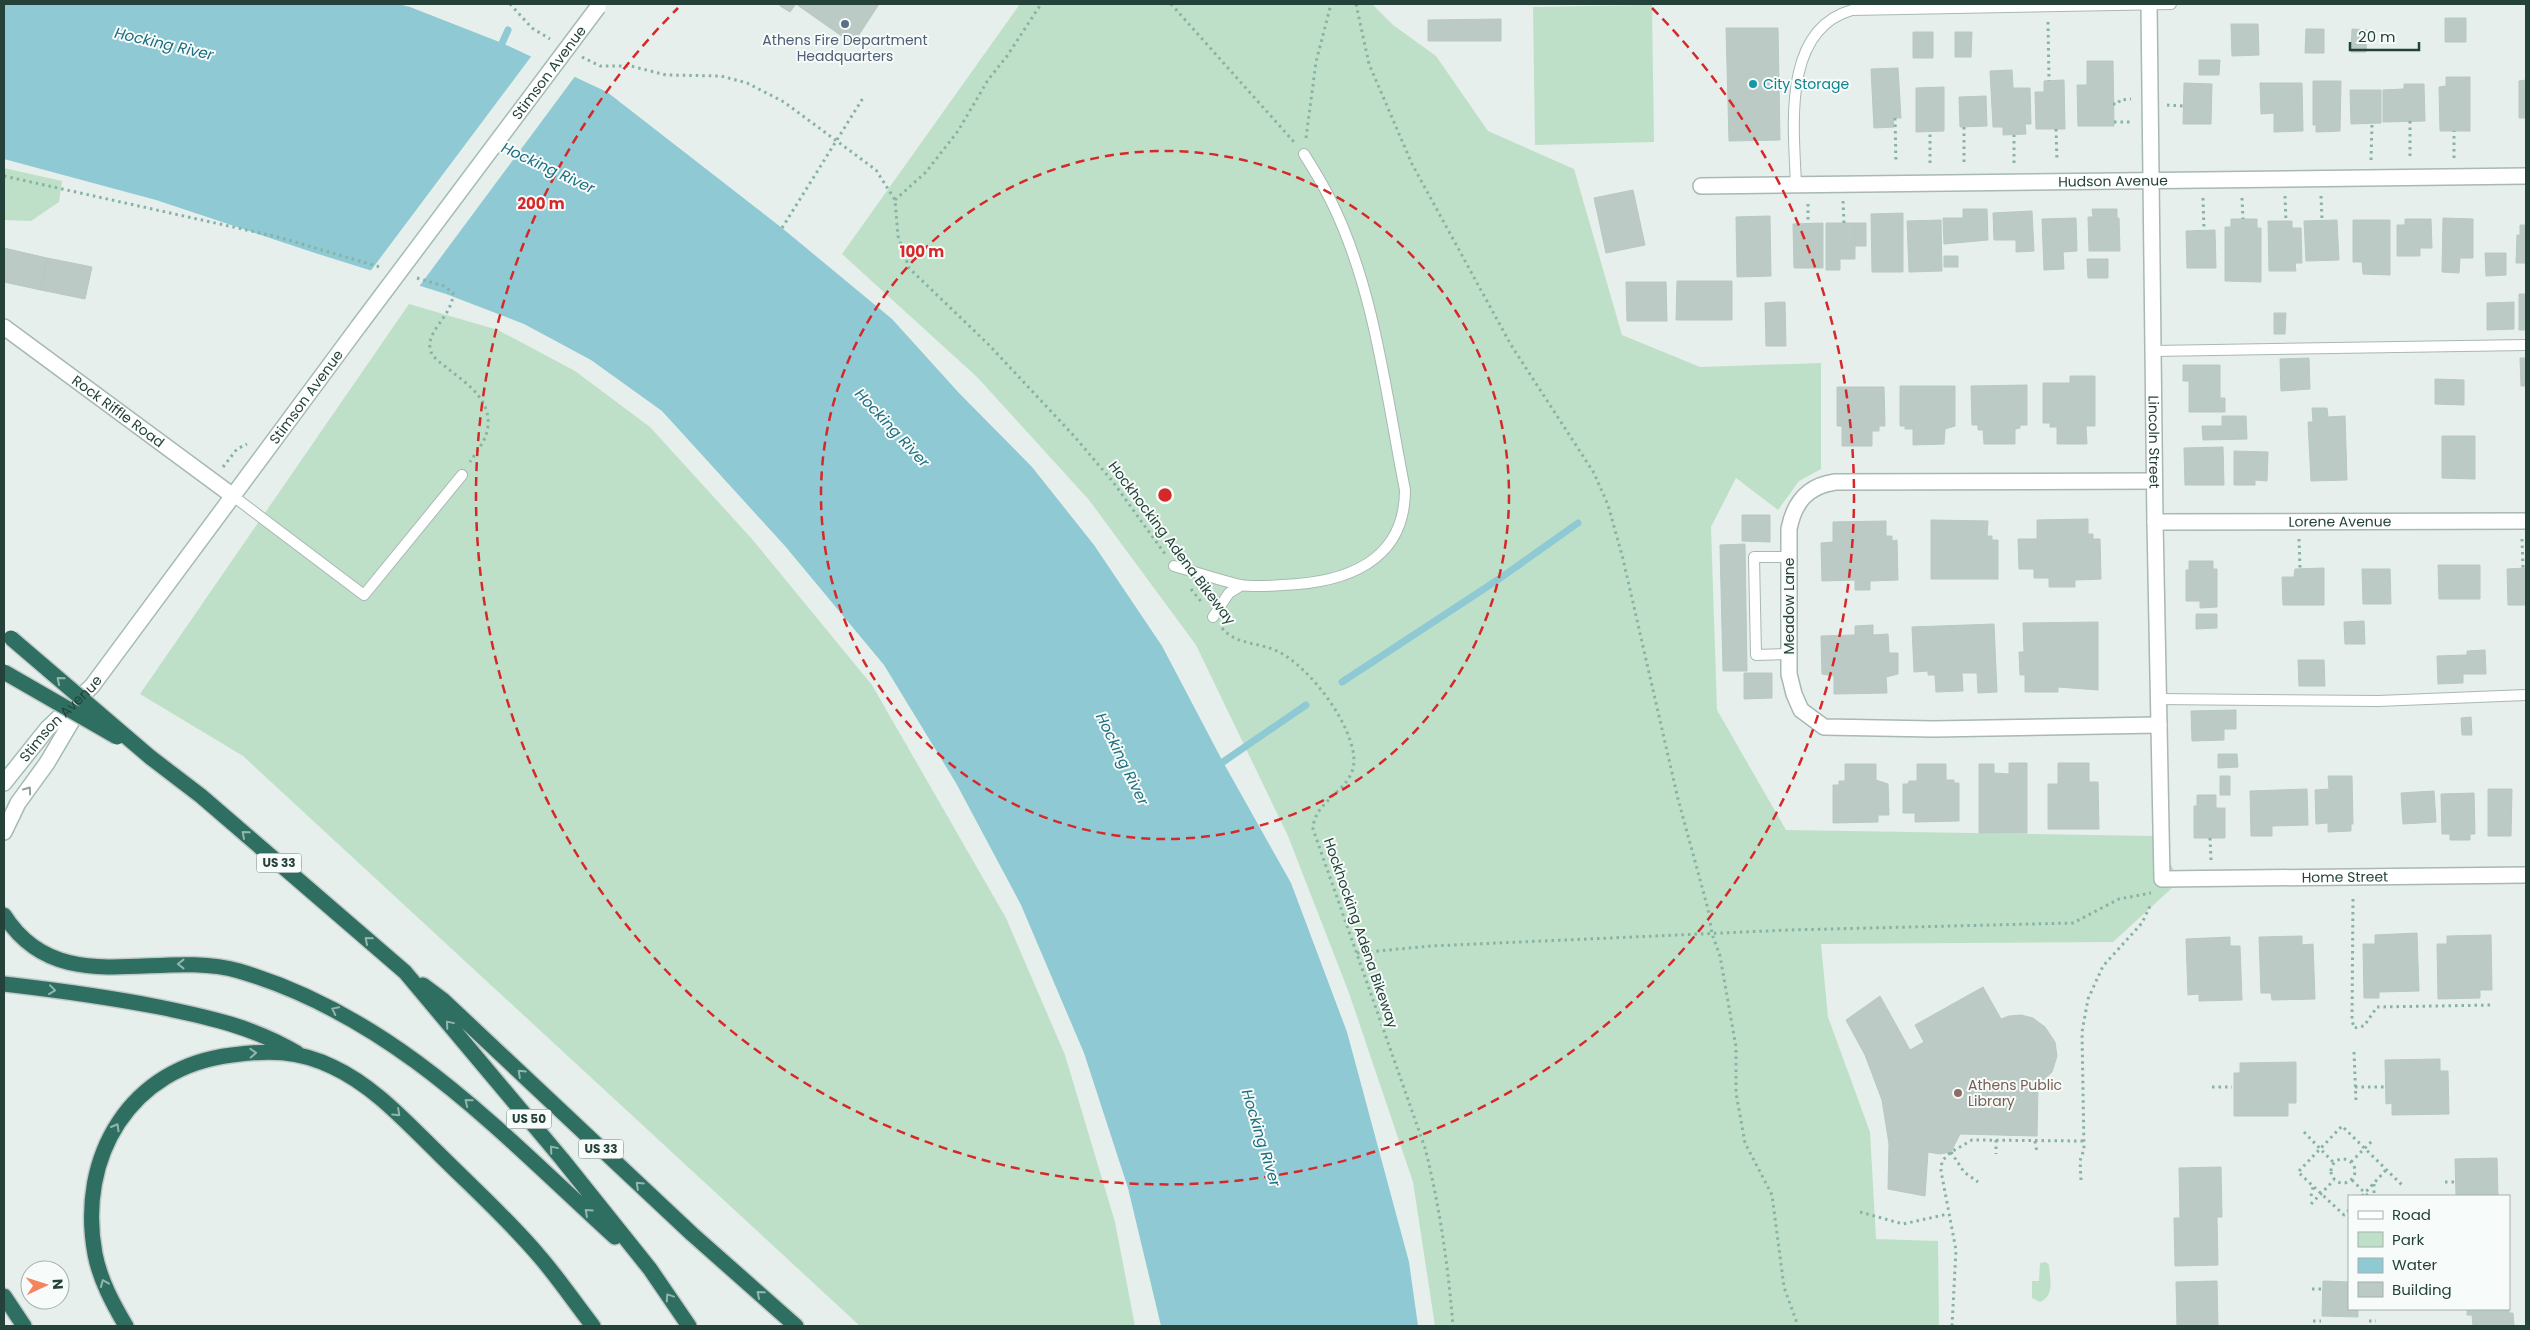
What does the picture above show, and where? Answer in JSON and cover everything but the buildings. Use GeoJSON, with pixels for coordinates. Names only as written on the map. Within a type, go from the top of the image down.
{"type":"FeatureCollection","features":[{"type":"Feature","properties":{"kind":"highway"},"geometry":{"type":"LineString","coordinates":[[7,635],[150,756]]}},
{"type":"Feature","properties":{"kind":"highway","name":"US 33"},"geometry":{"type":"LineString","coordinates":[[4,672],[150,756],[201,796],[405,972],[443,1000],[692,1234],[796,1326]]}},
{"type":"Feature","properties":{"kind":"highway"},"geometry":{"type":"LineString","coordinates":[[4,915],[11,926],[33,946],[65,962],[98,968],[183,964],[237,971],[277,984],[362,1025],[406,1054],[477,1110],[650,1269]]}},
{"type":"Feature","properties":{"kind":"highway","name":"US 50"},"geometry":{"type":"LineString","coordinates":[[405,972],[562,1159],[650,1269],[689,1326]]}},
{"type":"Feature","properties":{"kind":"highway"},"geometry":{"type":"LineString","coordinates":[[4,984],[108,997],[199,1014],[256,1032],[298,1053],[334,1067],[365,1087],[396,1111],[540,1256],[592,1326]]}},
{"type":"Feature","properties":{"kind":"highway"},"geometry":{"type":"LineString","coordinates":[[126,1326],[101,1277],[92,1227],[92,1200],[96,1170],[109,1139],[122,1116],[153,1084],[191,1064],[216,1057],[240,1054],[298,1053]]}},
{"type":"Feature","properties":{"kind":"highway"},"geometry":{"type":"LineString","coordinates":[[4,1296],[24,1326]]}},
{"type":"Feature","properties":{"kind":"street","name":"Lincoln Street"},"geometry":{"type":"LineString","coordinates":[[2149,4],[2154,351],[2154,522],[2162,879]]}},
{"type":"Feature","properties":{"kind":"street","name":"Stimson Avenue"},"geometry":{"type":"LineString","coordinates":[[4,783],[47,729],[92,686],[599,5]]}},
{"type":"Feature","properties":{"kind":"street","name":"Hudson Avenue"},"geometry":{"type":"LineString","coordinates":[[1701,186],[2526,176]]}},
{"type":"Feature","properties":{"kind":"street","name":"Rock Riffle Road"},"geometry":{"type":"LineString","coordinates":[[4,327],[233,496]]}},
{"type":"Feature","properties":{"kind":"street","name":"Meadow Lane"},"geometry":{"type":"LineString","coordinates":[[2154,481],[1826,483],[1814,487],[1801,499],[1793,511],[1789,529],[1789,674],[1794,694],[1801,710],[1824,727],[1942,728],[2159,725]]}},
{"type":"Feature","properties":{"kind":"street","name":"Lorene Avenue"},"geometry":{"type":"LineString","coordinates":[[2154,522],[2526,521]]}},
{"type":"Feature","properties":{"kind":"street"},"geometry":{"type":"LineString","coordinates":[[4,832],[18,803],[47,763],[92,686]]}},
{"type":"Feature","properties":{"kind":"street","name":"Home Street"},"geometry":{"type":"LineString","coordinates":[[2162,879],[2526,874]]}},
{"type":"Feature","properties":{"kind":"lane"},"geometry":{"type":"LineString","coordinates":[[1796,185],[1794,99],[1796,82],[1808,49],[1824,24],[1836,15],[1852,10],[2171,4]]}},
{"type":"Feature","properties":{"kind":"lane"},"geometry":{"type":"LineString","coordinates":[[1174,566],[1242,585],[1300,585],[1331,581],[1361,569],[1385,549],[1400,526],[1405,509],[1405,490],[1375,336],[1357,269],[1332,204],[1304,154]]}},
{"type":"Feature","properties":{"kind":"lane"},"geometry":{"type":"LineString","coordinates":[[2154,351],[2526,345]]}},
{"type":"Feature","properties":{"kind":"lane"},"geometry":{"type":"LineString","coordinates":[[233,496],[364,596],[462,475]]}},
{"type":"Feature","properties":{"kind":"lane"},"geometry":{"type":"LineString","coordinates":[[1789,558],[1754,557],[1756,655],[1789,654]]}},
{"type":"Feature","properties":{"kind":"lane"},"geometry":{"type":"LineString","coordinates":[[1213,617],[1229,593],[1242,585]]}},
{"type":"Feature","properties":{"kind":"lane"},"geometry":{"type":"LineString","coordinates":[[2158,700],[2378,700],[2526,695]]}},
{"type":"Feature","properties":{"kind":"path"},"geometry":{"type":"LineString","coordinates":[[510,4],[532,28],[555,41]]}},
{"type":"Feature","properties":{"kind":"path"},"geometry":{"type":"LineString","coordinates":[[894,200],[926,172],[958,131],[988,80],[1008,56],[1041,4]]}},
{"type":"Feature","properties":{"kind":"path"},"geometry":{"type":"LineString","coordinates":[[1170,4],[1304,154]]}},
{"type":"Feature","properties":{"kind":"path"},"geometry":{"type":"LineString","coordinates":[[1304,154],[1316,62],[1331,4]]}},
{"type":"Feature","properties":{"kind":"path"},"geometry":{"type":"LineString","coordinates":[[1356,4],[1369,64],[1412,164],[1511,345],[1594,473],[1608,505],[1623,559],[1678,799],[1708,909],[1712,934],[1720,956],[1729,998],[1736,1046],[1736,1093],[1745,1143],[1772,1195],[1784,1287],[1798,1326]]}},
{"type":"Feature","properties":{"kind":"path"},"geometry":{"type":"LineString","coordinates":[[2047,6],[2049,81]]}},
{"type":"Feature","properties":{"kind":"path","name":"Hockhocking Adena Bikeway"},"geometry":{"type":"LineString","coordinates":[[578,55],[600,66],[631,66],[666,75],[722,76],[747,83],[784,102],[876,170],[894,200],[898,236],[909,268],[989,345],[1074,436],[1113,482],[1174,566],[1228,635],[1237,640],[1276,650],[1307,672],[1346,730],[1353,751],[1353,770],[1350,780],[1316,814],[1313,829],[1425,1148],[1436,1192],[1444,1238],[1453,1326]]}},
{"type":"Feature","properties":{"kind":"path"},"geometry":{"type":"LineString","coordinates":[[782,228],[863,98]]}},
{"type":"Feature","properties":{"kind":"path"},"geometry":{"type":"LineString","coordinates":[[2113,104],[2118,104],[2120,100],[2134,99]]}},
{"type":"Feature","properties":{"kind":"path"},"geometry":{"type":"LineString","coordinates":[[2165,105],[2184,106]]}},
{"type":"Feature","properties":{"kind":"path"},"geometry":{"type":"LineString","coordinates":[[1895,118],[1896,163]]}},
{"type":"Feature","properties":{"kind":"path"},"geometry":{"type":"LineString","coordinates":[[2114,122],[2135,122]]}},
{"type":"Feature","properties":{"kind":"path"},"geometry":{"type":"LineString","coordinates":[[2410,122],[2410,159]]}},
{"type":"Feature","properties":{"kind":"path"},"geometry":{"type":"LineString","coordinates":[[2371,160],[2372,124]]}},
{"type":"Feature","properties":{"kind":"path"},"geometry":{"type":"LineString","coordinates":[[1964,127],[1964,162]]}},
{"type":"Feature","properties":{"kind":"path"},"geometry":{"type":"LineString","coordinates":[[2056,129],[2057,161]]}},
{"type":"Feature","properties":{"kind":"path"},"geometry":{"type":"LineString","coordinates":[[2454,131],[2454,158]]}},
{"type":"Feature","properties":{"kind":"path"},"geometry":{"type":"LineString","coordinates":[[1930,132],[1930,163]]}},
{"type":"Feature","properties":{"kind":"path"},"geometry":{"type":"LineString","coordinates":[[2014,135],[2014,163]]}},
{"type":"Feature","properties":{"kind":"path"},"geometry":{"type":"LineString","coordinates":[[4,176],[278,237],[388,270]]}},
{"type":"Feature","properties":{"kind":"path"},"geometry":{"type":"LineString","coordinates":[[2242,195],[2243,220]]}},
{"type":"Feature","properties":{"kind":"path"},"geometry":{"type":"LineString","coordinates":[[2285,195],[2286,221]]}},
{"type":"Feature","properties":{"kind":"path"},"geometry":{"type":"LineString","coordinates":[[2321,195],[2322,220]]}},
{"type":"Feature","properties":{"kind":"path"},"geometry":{"type":"LineString","coordinates":[[2203,197],[2204,230]]}},
{"type":"Feature","properties":{"kind":"path"},"geometry":{"type":"LineString","coordinates":[[416,278],[444,286],[453,293],[453,304],[430,338],[430,349],[435,359],[476,391],[488,410],[486,435],[462,475]]}},
{"type":"Feature","properties":{"kind":"path"},"geometry":{"type":"LineString","coordinates":[[2299,534],[2300,568]]}},
{"type":"Feature","properties":{"kind":"path"},"geometry":{"type":"LineString","coordinates":[[2522,539],[2523,568]]}},
{"type":"Feature","properties":{"kind":"path"},"geometry":{"type":"LineString","coordinates":[[2210,838],[2211,864]]}},
{"type":"Feature","properties":{"kind":"path"},"geometry":{"type":"LineString","coordinates":[[1357,953],[1432,946],[1712,934],[2073,923],[2119,899],[2152,893]]}},
{"type":"Feature","properties":{"kind":"path"},"geometry":{"type":"LineString","coordinates":[[2353,899],[2352,1020],[2354,1029],[2364,1026],[2377,1007],[2493,1005]]}},
{"type":"Feature","properties":{"kind":"path"},"geometry":{"type":"LineString","coordinates":[[2081,1180],[2080,1164],[2084,1141],[2082,1032],[2088,999],[2103,966],[2142,923],[2150,906]]}},
{"type":"Feature","properties":{"kind":"path"},"geometry":{"type":"LineString","coordinates":[[2354,1052],[2356,1102]]}},
{"type":"Feature","properties":{"kind":"path"},"geometry":{"type":"LineString","coordinates":[[2212,1087],[2232,1087]]}},
{"type":"Feature","properties":{"kind":"path"},"geometry":{"type":"LineString","coordinates":[[2355,1088],[2384,1087]]}},
{"type":"Feature","properties":{"kind":"path"},"geometry":{"type":"LineString","coordinates":[[2348,1211],[2344,1215],[2298,1172],[2343,1125],[2404,1187]]}},
{"type":"Feature","properties":{"kind":"path"},"geometry":{"type":"LineString","coordinates":[[2304,1132],[2334,1163]]}},
{"type":"Feature","properties":{"kind":"path"},"geometry":{"type":"LineString","coordinates":[[2351,1162],[2374,1139]]}},
{"type":"Feature","properties":{"kind":"path"},"geometry":{"type":"LineString","coordinates":[[1952,1326],[1956,1250],[1948,1214],[1941,1166],[1951,1152],[1958,1150],[1966,1142],[1996,1140],[2084,1141]]}},
{"type":"Feature","properties":{"kind":"path"},"geometry":{"type":"LineString","coordinates":[[1996,1140],[1996,1154]]}},
{"type":"Feature","properties":{"kind":"path"},"geometry":{"type":"LineString","coordinates":[[2035,1140],[2037,1153]]}},
{"type":"Feature","properties":{"kind":"path"},"geometry":{"type":"LineString","coordinates":[[1951,1152],[1964,1172],[1978,1182]]}},
{"type":"Feature","properties":{"kind":"path"},"geometry":{"type":"LineString","coordinates":[[2341,1159],[2351,1162],[2356,1172],[2352,1180],[2343,1184],[2334,1180],[2330,1171],[2334,1163],[2341,1159]]}},
{"type":"Feature","properties":{"kind":"path"},"geometry":{"type":"LineString","coordinates":[[2352,1180],[2365,1195],[2386,1170]]}},
{"type":"Feature","properties":{"kind":"path"},"geometry":{"type":"LineString","coordinates":[[2311,1204],[2334,1180]]}},
{"type":"Feature","properties":{"kind":"path"},"geometry":{"type":"LineString","coordinates":[[2445,1182],[2454,1182]]}},
{"type":"Feature","properties":{"kind":"path"},"geometry":{"type":"LineString","coordinates":[[2374,1184],[2374,1193]]}},
{"type":"Feature","properties":{"kind":"path"},"geometry":{"type":"LineString","coordinates":[[2311,1196],[2313,1186]]}},
{"type":"Feature","properties":{"kind":"path"},"geometry":{"type":"LineString","coordinates":[[1860,1212],[1903,1224],[1948,1214]]}},
{"type":"Feature","properties":{"kind":"path"},"geometry":{"type":"LineString","coordinates":[[2312,1289],[2322,1289]]}},
{"type":"Feature","properties":{"kind":"path"},"geometry":{"type":"LineString","coordinates":[[2313,1321],[2321,1321]]}},
{"type":"Feature","properties":{"kind":"path"},"geometry":{"type":"LineString","coordinates":[[2369,1321],[2376,1321]]}},
{"type":"Feature","properties":{"kind":"green space"},"geometry":{"type":"Polygon","coordinates":[[[1020,4],[1372,4],[1393,25],[1436,56],[1488,131],[1574,169],[1622,335],[1700,367],[1821,363],[1821,469],[1799,481],[1778,510],[1736,478],[1711,527],[1717,710],[1786,830],[2153,836],[2173,868],[2172,888],[2113,942],[1821,944],[1828,1017],[1870,1132],[1876,1239],[1938,1241],[1939,1326],[1435,1326],[1413,1182],[1349,993],[1288,836],[1196,645],[1089,500],[977,377],[842,254],[1020,4]]]}},
{"type":"Feature","properties":{"kind":"green space"},"geometry":{"type":"Polygon","coordinates":[[[1652,5],[1654,142],[1535,145],[1533,7],[1652,5]]]}},
{"type":"Feature","properties":{"kind":"green space"},"geometry":{"type":"Polygon","coordinates":[[[4,168],[62,181],[59,202],[31,221],[4,220],[4,168]]]}},
{"type":"Feature","properties":{"kind":"green space"},"geometry":{"type":"Polygon","coordinates":[[[409,304],[498,330],[575,371],[650,427],[752,539],[872,685],[1006,918],[1065,1055],[1115,1222],[1135,1326],[860,1326],[243,756],[140,694],[409,304]]]}},
{"type":"Feature","properties":{"kind":"green space"},"geometry":{"type":"Polygon","coordinates":[[[2046,1262],[2049,1265],[2050,1291],[2048,1296],[2040,1302],[2032,1298],[2032,1281],[2039,1281],[2040,1263],[2046,1262]]]}},
{"type":"Feature","properties":{"kind":"water","name":"Hocking River"},"geometry":{"type":"Polygon","coordinates":[[[4,4],[398,4],[410,7],[502,43],[607,92],[782,228],[892,319],[959,393],[1032,467],[1094,545],[1162,646],[1223,762],[1291,883],[1347,1032],[1409,1262],[1418,1326],[1161,1326],[1128,1188],[1084,1053],[1021,905],[956,783],[884,665],[785,546],[662,411],[591,360],[524,324],[446,294],[156,200],[4,159],[4,4]]]}},
{"type":"Feature","properties":{"kind":"pier"},"geometry":{"type":"Polygon","coordinates":[[[533,54],[576,75],[418,288],[369,273],[533,54]]]}},
{"type":"Feature","properties":{"kind":"waterway"},"geometry":{"type":"LineString","coordinates":[[499,50],[508,30]]}},
{"type":"Feature","properties":{"kind":"waterway"},"geometry":{"type":"LineString","coordinates":[[1342,682],[1499,579],[1578,523]]}},
{"type":"Feature","properties":{"kind":"waterway"},"geometry":{"type":"LineString","coordinates":[[1223,762],[1306,705]]}},
{"type":"Feature","properties":{"kind":"place","name":"Athens Fire Department Headquarters"},"geometry":{"type":"Point","coordinates":[845,24]}},
{"type":"Feature","properties":{"kind":"place","name":"City Storage"},"geometry":{"type":"Point","coordinates":[1753,84]}},
{"type":"Feature","properties":{"kind":"place","name":"Athens Public Library"},"geometry":{"type":"Point","coordinates":[1958,1093]}}]}
